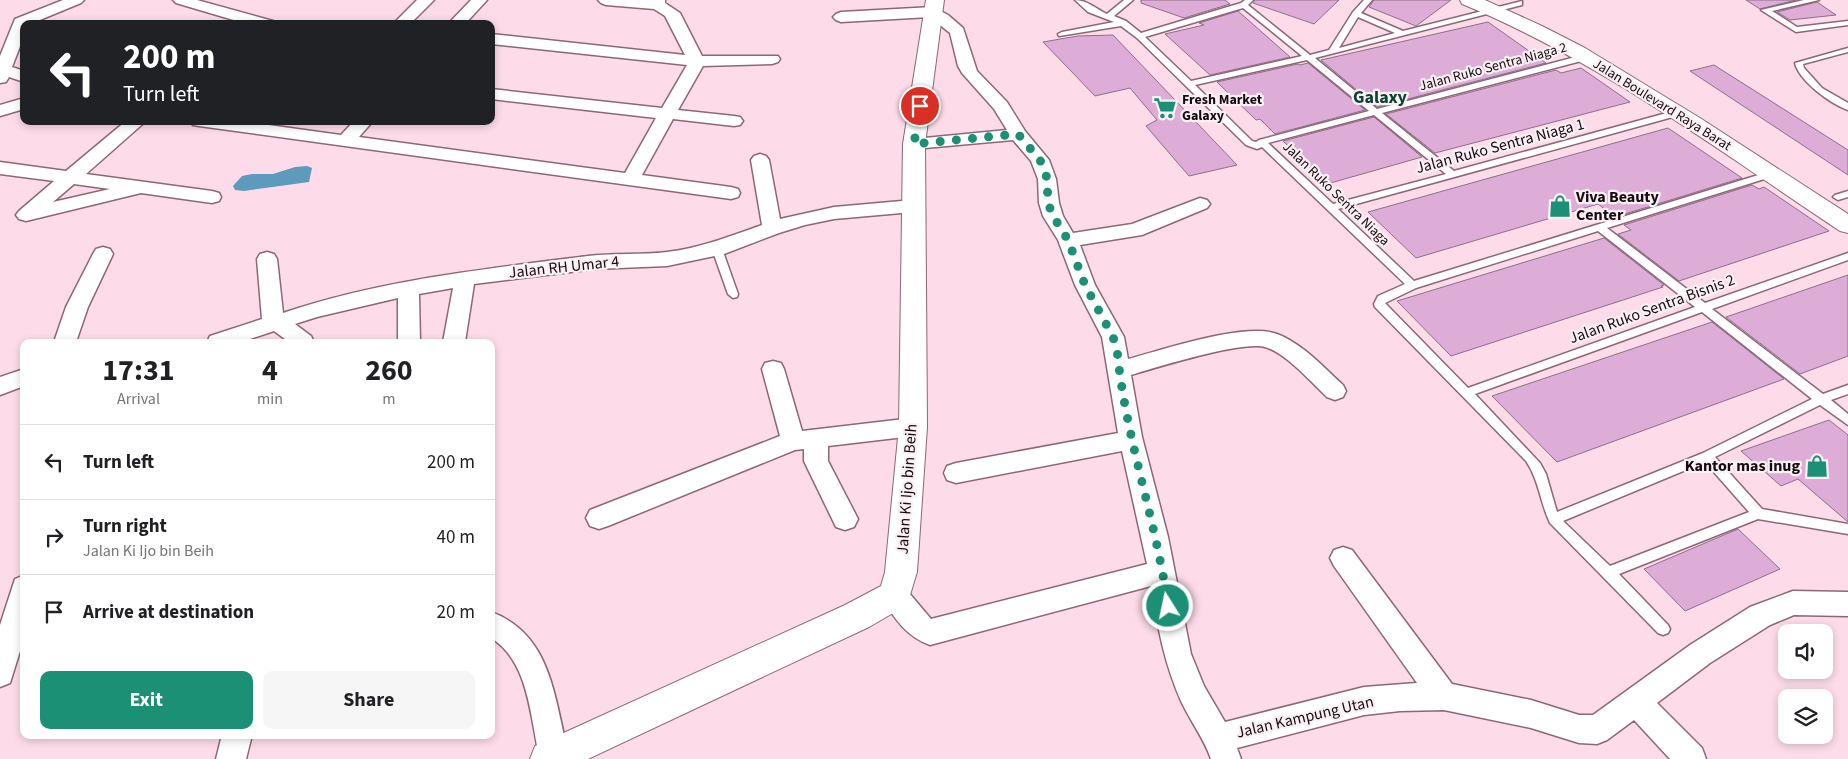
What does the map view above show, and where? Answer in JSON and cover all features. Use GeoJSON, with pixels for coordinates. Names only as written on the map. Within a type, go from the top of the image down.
{"type":"FeatureCollection","features":[{"type":"Feature","properties":{"kind":"street"},"geometry":{"type":"LineString","coordinates":[[22,20],[28,0]]}},
{"type":"Feature","properties":{"kind":"street"},"geometry":{"type":"LineString","coordinates":[[26,20],[76,0]]}},
{"type":"Feature","properties":{"kind":"street"},"geometry":{"type":"LineString","coordinates":[[181,0],[251,20]]}},
{"type":"Feature","properties":{"kind":"street"},"geometry":{"type":"LineString","coordinates":[[405,20],[426,0]]}},
{"type":"Feature","properties":{"kind":"street"},"geometry":{"type":"LineString","coordinates":[[460,20],[479,0]]}},
{"type":"Feature","properties":{"kind":"street"},"geometry":{"type":"LineString","coordinates":[[606,0],[657,3],[672,13],[688,48],[697,61]]}},
{"type":"Feature","properties":{"kind":"street","name":"Jalan Boulevard Raya Barat"},"geometry":{"type":"LineString","coordinates":[[1469,0],[1509,4],[1540,12],[1606,49],[1845,198]]}},
{"type":"Feature","properties":{"kind":"street","name":"Jalan Boulevard Raya Barat"},"geometry":{"type":"LineString","coordinates":[[1509,4],[1586,57],[1677,113],[1848,225]]}},
{"type":"Feature","properties":{"kind":"street"},"geometry":{"type":"LineString","coordinates":[[841,17],[934,8]]}},
{"type":"Feature","properties":{"kind":"street","name":"Jalan Kampung Utan"},"geometry":{"type":"LineString","coordinates":[[934,8],[957,30],[966,66],[1000,106],[1018,134],[1040,160],[1047,179],[1048,203],[1053,216],[1068,240],[1085,285],[1113,337],[1131,440],[1155,537],[1177,654],[1192,693],[1222,748],[1364,701],[1400,697],[1444,696],[1532,714],[1588,731],[1597,730],[1700,654],[1760,616],[1793,603],[1848,604]]}},
{"type":"Feature","properties":{"kind":"street","name":"Jalan Ki Ijo bin Beih"},"geometry":{"type":"LineString","coordinates":[[895,595],[901,572],[913,427],[914,144],[934,8]]}},
{"type":"Feature","properties":{"kind":"street"},"geometry":{"type":"LineString","coordinates":[[45,13],[61,20]]}},
{"type":"Feature","properties":{"kind":"street"},"geometry":{"type":"LineString","coordinates":[[20,25],[2,74],[20,76]]}},
{"type":"Feature","properties":{"kind":"street"},"geometry":{"type":"LineString","coordinates":[[495,39],[697,61],[772,59]]}},
{"type":"Feature","properties":{"kind":"street"},"geometry":{"type":"LineString","coordinates":[[630,180],[697,61]]}},
{"type":"Feature","properties":{"kind":"street"},"geometry":{"type":"LineString","coordinates":[[495,94],[734,121]]}},
{"type":"Feature","properties":{"kind":"street"},"geometry":{"type":"LineString","coordinates":[[0,111],[20,104]]}},
{"type":"Feature","properties":{"kind":"street"},"geometry":{"type":"LineString","coordinates":[[132,125],[26,215],[139,188]]}},
{"type":"Feature","properties":{"kind":"street"},"geometry":{"type":"LineString","coordinates":[[226,125],[731,193]]}},
{"type":"Feature","properties":{"kind":"street"},"geometry":{"type":"LineString","coordinates":[[346,142],[361,125]]}},
{"type":"Feature","properties":{"kind":"street"},"geometry":{"type":"LineString","coordinates":[[914,144],[1018,134]]}},
{"type":"Feature","properties":{"kind":"street"},"geometry":{"type":"LineString","coordinates":[[760,160],[772,228]]}},
{"type":"Feature","properties":{"kind":"street"},"geometry":{"type":"LineString","coordinates":[[0,168],[212,197]]}},
{"type":"Feature","properties":{"kind":"street"},"geometry":{"type":"LineString","coordinates":[[1068,240],[1135,230],[1200,204]]}},
{"type":"Feature","properties":{"kind":"street","name":"Jalan RH Umar 4"},"geometry":{"type":"LineString","coordinates":[[227,339],[338,303],[408,289],[467,278],[595,262],[667,259],[716,249],[772,228],[834,213],[913,206]]}},
{"type":"Feature","properties":{"kind":"street"},"geometry":{"type":"LineString","coordinates":[[66,339],[77,307],[103,254]]}},
{"type":"Feature","properties":{"kind":"street"},"geometry":{"type":"LineString","coordinates":[[267,259],[275,323],[299,339]]}},
{"type":"Feature","properties":{"kind":"street"},"geometry":{"type":"LineString","coordinates":[[455,339],[464,284],[467,278]]}},
{"type":"Feature","properties":{"kind":"street"},"geometry":{"type":"LineString","coordinates":[[408,289],[409,339]]}},
{"type":"Feature","properties":{"kind":"street"},"geometry":{"type":"LineString","coordinates":[[1119,370],[1214,346],[1256,338],[1267,338],[1286,348],[1335,391]]}},
{"type":"Feature","properties":{"kind":"street"},"geometry":{"type":"LineString","coordinates":[[773,369],[804,439],[845,518]]}},
{"type":"Feature","properties":{"kind":"street"},"geometry":{"type":"LineString","coordinates":[[0,386],[20,378]]}},
{"type":"Feature","properties":{"kind":"street"},"geometry":{"type":"LineString","coordinates":[[598,518],[804,439],[913,427]]}},
{"type":"Feature","properties":{"kind":"street"},"geometry":{"type":"LineString","coordinates":[[956,473],[1131,440]]}},
{"type":"Feature","properties":{"kind":"street"},"geometry":{"type":"LineString","coordinates":[[1343,558],[1444,696]]}},
{"type":"Feature","properties":{"kind":"street"},"geometry":{"type":"LineString","coordinates":[[495,626],[508,634],[521,648],[538,683],[552,758],[857,616],[895,595],[920,627],[926,632],[930,632],[1162,572]]}},
{"type":"Feature","properties":{"kind":"street"},"geometry":{"type":"LineString","coordinates":[[0,674],[20,602]]}},
{"type":"Feature","properties":{"kind":"street"},"geometry":{"type":"LineString","coordinates":[[1635,701],[1691,759]]}},
{"type":"Feature","properties":{"kind":"street"},"geometry":{"type":"LineString","coordinates":[[231,759],[236,739]]}},
{"type":"Feature","properties":{"kind":"lane","name":"Jalan Ruko Sentra Niaga"},"geometry":{"type":"LineString","coordinates":[[1079,0],[1091,10],[1123,23],[1140,36],[1249,143],[1257,146],[1262,142],[1412,286]]}},
{"type":"Feature","properties":{"kind":"lane"},"geometry":{"type":"LineString","coordinates":[[1115,0],[1127,2]]}},
{"type":"Feature","properties":{"kind":"lane"},"geometry":{"type":"LineString","coordinates":[[1332,52],[1356,14],[1368,0]]}},
{"type":"Feature","properties":{"kind":"lane"},"geometry":{"type":"LineString","coordinates":[[1815,0],[1765,10],[1796,30],[1848,23]]}},
{"type":"Feature","properties":{"kind":"lane"},"geometry":{"type":"LineString","coordinates":[[1108,17],[1127,2]]}},
{"type":"Feature","properties":{"kind":"lane"},"geometry":{"type":"LineString","coordinates":[[1140,36],[1246,3],[1308,57],[1453,175]]}},
{"type":"Feature","properties":{"kind":"lane"},"geometry":{"type":"LineString","coordinates":[[1190,84],[1404,34],[1509,4]]}},
{"type":"Feature","properties":{"kind":"lane"},"geometry":{"type":"LineString","coordinates":[[1356,14],[1404,34]]}},
{"type":"Feature","properties":{"kind":"lane"},"geometry":{"type":"LineString","coordinates":[[1062,34],[1123,23]]}},
{"type":"Feature","properties":{"kind":"lane"},"geometry":{"type":"LineString","coordinates":[[1848,50],[1799,64],[1800,68],[1819,90],[1848,107]]}},
{"type":"Feature","properties":{"kind":"lane","name":"Jalan Ruko Sentra Niaga 2"},"geometry":{"type":"LineString","coordinates":[[1262,142],[1586,57]]}},
{"type":"Feature","properties":{"kind":"lane","name":"Jalan Ruko Sentra Niaga 1"},"geometry":{"type":"LineString","coordinates":[[1331,208],[1677,113]]}},
{"type":"Feature","properties":{"kind":"lane"},"geometry":{"type":"LineString","coordinates":[[1663,629],[1609,572],[1554,519],[1548,507],[1543,479],[1538,467],[1379,304],[1382,299],[1412,286],[1770,174]]}},
{"type":"Feature","properties":{"kind":"lane"},"geometry":{"type":"LineString","coordinates":[[1599,227],[1848,420]]}},
{"type":"Feature","properties":{"kind":"lane"},"geometry":{"type":"LineString","coordinates":[[716,249],[733,294]]}},
{"type":"Feature","properties":{"kind":"lane","name":"Jalan Ruko Sentra Bisnis 2"},"geometry":{"type":"LineString","coordinates":[[1466,393],[1848,256]]}},
{"type":"Feature","properties":{"kind":"lane"},"geometry":{"type":"LineString","coordinates":[[1554,519],[1707,456],[1822,399],[1848,389]]}},
{"type":"Feature","properties":{"kind":"lane"},"geometry":{"type":"LineString","coordinates":[[1707,456],[1758,514]]}},
{"type":"Feature","properties":{"kind":"lane"},"geometry":{"type":"LineString","coordinates":[[1609,572],[1758,514],[1848,529]]}},
{"type":"Feature","properties":{"kind":"water"},"geometry":{"type":"Polygon","coordinates":[[[307,166],[312,168],[309,182],[244,191],[235,190],[233,186],[242,176],[273,174],[295,167],[307,166]]]}},
{"type":"Feature","properties":{"kind":"building"},"geometry":{"type":"Polygon","coordinates":[[[1141,0],[1225,0],[1230,4],[1184,18],[1141,3],[1141,0]]]}},
{"type":"Feature","properties":{"kind":"building"},"geometry":{"type":"Polygon","coordinates":[[[1255,0],[1339,0],[1314,24],[1253,3],[1255,0]]]}},
{"type":"Feature","properties":{"kind":"building"},"geometry":{"type":"Polygon","coordinates":[[[1374,0],[1451,0],[1416,26],[1369,7],[1374,0]]]}},
{"type":"Feature","properties":{"kind":"building"},"geometry":{"type":"Polygon","coordinates":[[[1746,0],[1796,0],[1760,9],[1746,0]]]}},
{"type":"Feature","properties":{"kind":"building"},"geometry":{"type":"Polygon","coordinates":[[[1817,2],[1836,15],[1790,20],[1777,12],[1817,2]]]}},
{"type":"Feature","properties":{"kind":"building"},"geometry":{"type":"Polygon","coordinates":[[[1238,11],[1290,57],[1210,75],[1165,34],[1204,25],[1199,23],[1238,11]]]}},
{"type":"Feature","properties":{"kind":"building"},"geometry":{"type":"Polygon","coordinates":[[[1488,22],[1546,63],[1377,107],[1321,60],[1488,22]]]}},
{"type":"Feature","properties":{"kind":"building","name":"Fresh Market Galaxy"},"geometry":{"type":"Polygon","coordinates":[[[1113,35],[1237,165],[1189,176],[1146,126],[1157,120],[1130,88],[1095,96],[1043,42],[1078,36],[1113,35]]]}},
{"type":"Feature","properties":{"kind":"building"},"geometry":{"type":"Polygon","coordinates":[[[1308,63],[1365,110],[1275,134],[1260,119],[1256,120],[1217,82],[1298,64],[1308,63]]]}},
{"type":"Feature","properties":{"kind":"building"},"geometry":{"type":"Polygon","coordinates":[[[1714,65],[1848,150],[1848,175],[1690,71],[1714,65]]]}},
{"type":"Feature","properties":{"kind":"building"},"geometry":{"type":"Polygon","coordinates":[[[1581,68],[1630,102],[1435,153],[1386,114],[1556,70],[1561,73],[1581,68]]]}},
{"type":"Feature","properties":{"kind":"building"},"geometry":{"type":"Polygon","coordinates":[[[1374,117],[1422,157],[1327,184],[1283,141],[1374,117]]]}},
{"type":"Feature","properties":{"kind":"building"},"geometry":{"type":"Polygon","coordinates":[[[1668,128],[1742,178],[1615,217],[1598,204],[1416,258],[1368,212],[1668,128]]]}},
{"type":"Feature","properties":{"kind":"building"},"geometry":{"type":"Polygon","coordinates":[[[1752,185],[1759,189],[1764,187],[1829,231],[1679,281],[1618,234],[1631,230],[1624,225],[1752,185]]]}},
{"type":"Feature","properties":{"kind":"building"},"geometry":{"type":"Polygon","coordinates":[[[1604,238],[1664,285],[1661,286],[1663,287],[1451,356],[1397,301],[1604,238]]]}},
{"type":"Feature","properties":{"kind":"building"},"geometry":{"type":"Polygon","coordinates":[[[1848,275],[1848,356],[1800,374],[1726,317],[1848,275]]]}},
{"type":"Feature","properties":{"kind":"building"},"geometry":{"type":"Polygon","coordinates":[[[1712,322],[1784,379],[1557,462],[1492,396],[1712,322]]]}},
{"type":"Feature","properties":{"kind":"building"},"geometry":{"type":"Polygon","coordinates":[[[1829,420],[1848,435],[1848,522],[1798,479],[1781,486],[1741,451],[1829,420]]]}},
{"type":"Feature","properties":{"kind":"building"},"geometry":{"type":"Polygon","coordinates":[[[1738,529],[1780,569],[1685,611],[1644,569],[1738,529]]]}},
{"type":"Feature","properties":{"kind":"place","name":"Fresh Market Galaxy"},"geometry":{"type":"Point","coordinates":[1165,108]}},
{"type":"Feature","properties":{"kind":"place","name":"Viva Beauty Center"},"geometry":{"type":"Point","coordinates":[1560,206]}},
{"type":"Feature","properties":{"kind":"place","name":"Kantor mas inug"},"geometry":{"type":"Point","coordinates":[1817,466]}},
{"type":"Feature","properties":{"kind":"district","name":"Galaxy"},"geometry":{"type":"Point","coordinates":[1380,97]}},
{"type":"Feature","properties":{"kind":"route"},"geometry":{"type":"LineString","coordinates":[[920,106],[914,144],[1018,134],[1040,160],[1047,179],[1048,203],[1053,216],[1068,240],[1085,285],[1113,337],[1117,349],[1130,438],[1155,537],[1168,606]]}}]}
